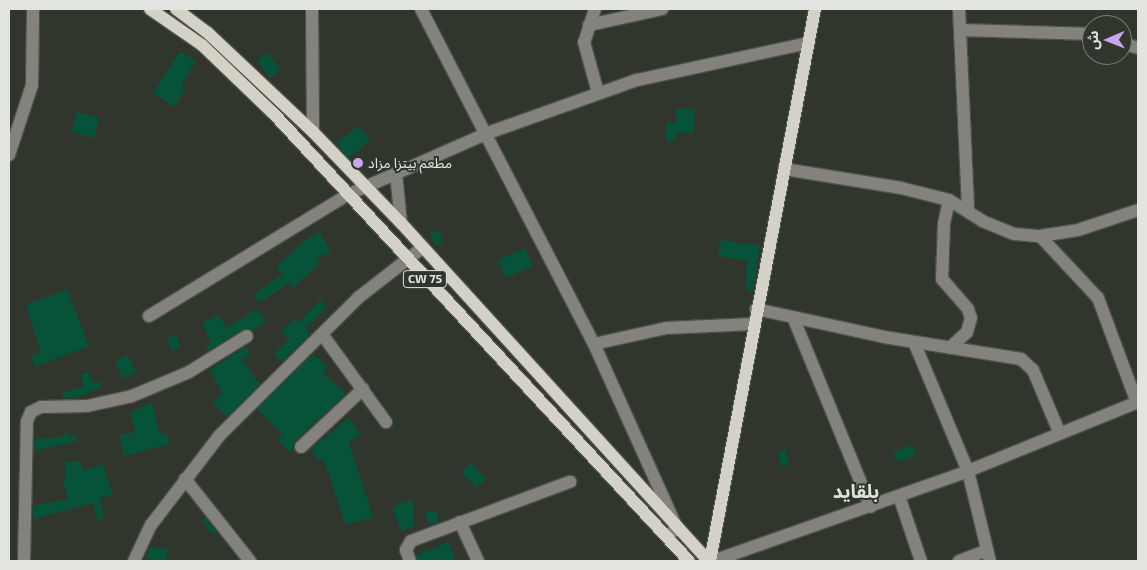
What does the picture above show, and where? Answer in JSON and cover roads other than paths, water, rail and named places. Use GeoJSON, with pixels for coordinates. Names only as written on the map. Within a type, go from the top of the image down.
{"type":"FeatureCollection","features":[{"type":"Feature","properties":{"kind":"main road","name":"CW 75"},"geometry":{"type":"LineString","coordinates":[[150,9],[202,44],[273,113],[407,260],[689,561]]}},
{"type":"Feature","properties":{"kind":"main road","name":"CW 75"},"geometry":{"type":"LineString","coordinates":[[176,9],[208,33],[314,132],[401,223],[677,528],[711,561]]}},
{"type":"Feature","properties":{"kind":"main road"},"geometry":{"type":"LineString","coordinates":[[711,561],[753,324],[815,9]]}},
{"type":"Feature","properties":{"kind":"main road"},"geometry":{"type":"LineString","coordinates":[[581,447],[594,436]]}},
{"type":"Feature","properties":{"kind":"street"},"geometry":{"type":"LineString","coordinates":[[9,155],[32,85],[33,9]]}},
{"type":"Feature","properties":{"kind":"street"},"geometry":{"type":"LineString","coordinates":[[312,9],[314,132]]}},
{"type":"Feature","properties":{"kind":"street"},"geometry":{"type":"LineString","coordinates":[[421,9],[594,344],[677,528],[667,537]]}},
{"type":"Feature","properties":{"kind":"street"},"geometry":{"type":"LineString","coordinates":[[595,9],[584,42],[598,93]]}},
{"type":"Feature","properties":{"kind":"street"},"geometry":{"type":"LineString","coordinates":[[589,25],[662,9]]}},
{"type":"Feature","properties":{"kind":"street"},"geometry":{"type":"LineString","coordinates":[[960,9],[968,211]]}},
{"type":"Feature","properties":{"kind":"street"},"geometry":{"type":"LineString","coordinates":[[961,30],[1082,34]]}},
{"type":"Feature","properties":{"kind":"street"},"geometry":{"type":"LineString","coordinates":[[149,316],[364,186],[485,134],[637,80],[808,43]]}},
{"type":"Feature","properties":{"kind":"street"},"geometry":{"type":"LineString","coordinates":[[784,169],[901,188],[949,200],[999,229],[1040,236],[1078,230],[1138,210]]}},
{"type":"Feature","properties":{"kind":"street"},"geometry":{"type":"LineString","coordinates":[[396,173],[401,223]]}},
{"type":"Feature","properties":{"kind":"street"},"geometry":{"type":"LineString","coordinates":[[949,200],[944,223],[942,279],[968,309],[971,318],[967,332],[950,348]]}},
{"type":"Feature","properties":{"kind":"street"},"geometry":{"type":"LineString","coordinates":[[711,561],[871,507],[968,471],[1138,402],[1098,298],[1040,236]]}},
{"type":"Feature","properties":{"kind":"street"},"geometry":{"type":"LineString","coordinates":[[134,561],[151,525],[220,436],[268,384],[359,297],[422,248]]}},
{"type":"Feature","properties":{"kind":"street"},"geometry":{"type":"LineString","coordinates":[[756,309],[914,342],[1026,362],[1033,370],[1060,434]]}},
{"type":"Feature","properties":{"kind":"street"},"geometry":{"type":"LineString","coordinates":[[793,317],[871,507]]}},
{"type":"Feature","properties":{"kind":"street"},"geometry":{"type":"LineString","coordinates":[[594,344],[666,328],[753,324]]}},
{"type":"Feature","properties":{"kind":"street"},"geometry":{"type":"LineString","coordinates":[[322,334],[386,422]]}},
{"type":"Feature","properties":{"kind":"street"},"geometry":{"type":"LineString","coordinates":[[24,561],[27,421],[30,412],[41,407],[108,403],[132,396],[189,372],[247,336]]}},
{"type":"Feature","properties":{"kind":"street"},"geometry":{"type":"LineString","coordinates":[[914,342],[968,471],[988,556],[958,561]]}},
{"type":"Feature","properties":{"kind":"street"},"geometry":{"type":"LineString","coordinates":[[301,447],[363,389]]}},
{"type":"Feature","properties":{"kind":"street"},"geometry":{"type":"LineString","coordinates":[[185,479],[250,561]]}},
{"type":"Feature","properties":{"kind":"street"},"geometry":{"type":"LineString","coordinates":[[410,561],[406,550],[408,543],[570,482]]}},
{"type":"Feature","properties":{"kind":"street"},"geometry":{"type":"LineString","coordinates":[[899,496],[921,561]]}},
{"type":"Feature","properties":{"kind":"street"},"geometry":{"type":"LineString","coordinates":[[460,522],[478,561]]}},
{"type":"Feature","properties":{"kind":"place","name":"مطعم بيتزا مزاد"},"geometry":{"type":"Point","coordinates":[358,163]}},
{"type":"Feature","properties":{"kind":"district","name":"بلقايد"},"geometry":{"type":"Point","coordinates":[856,491]}}]}
